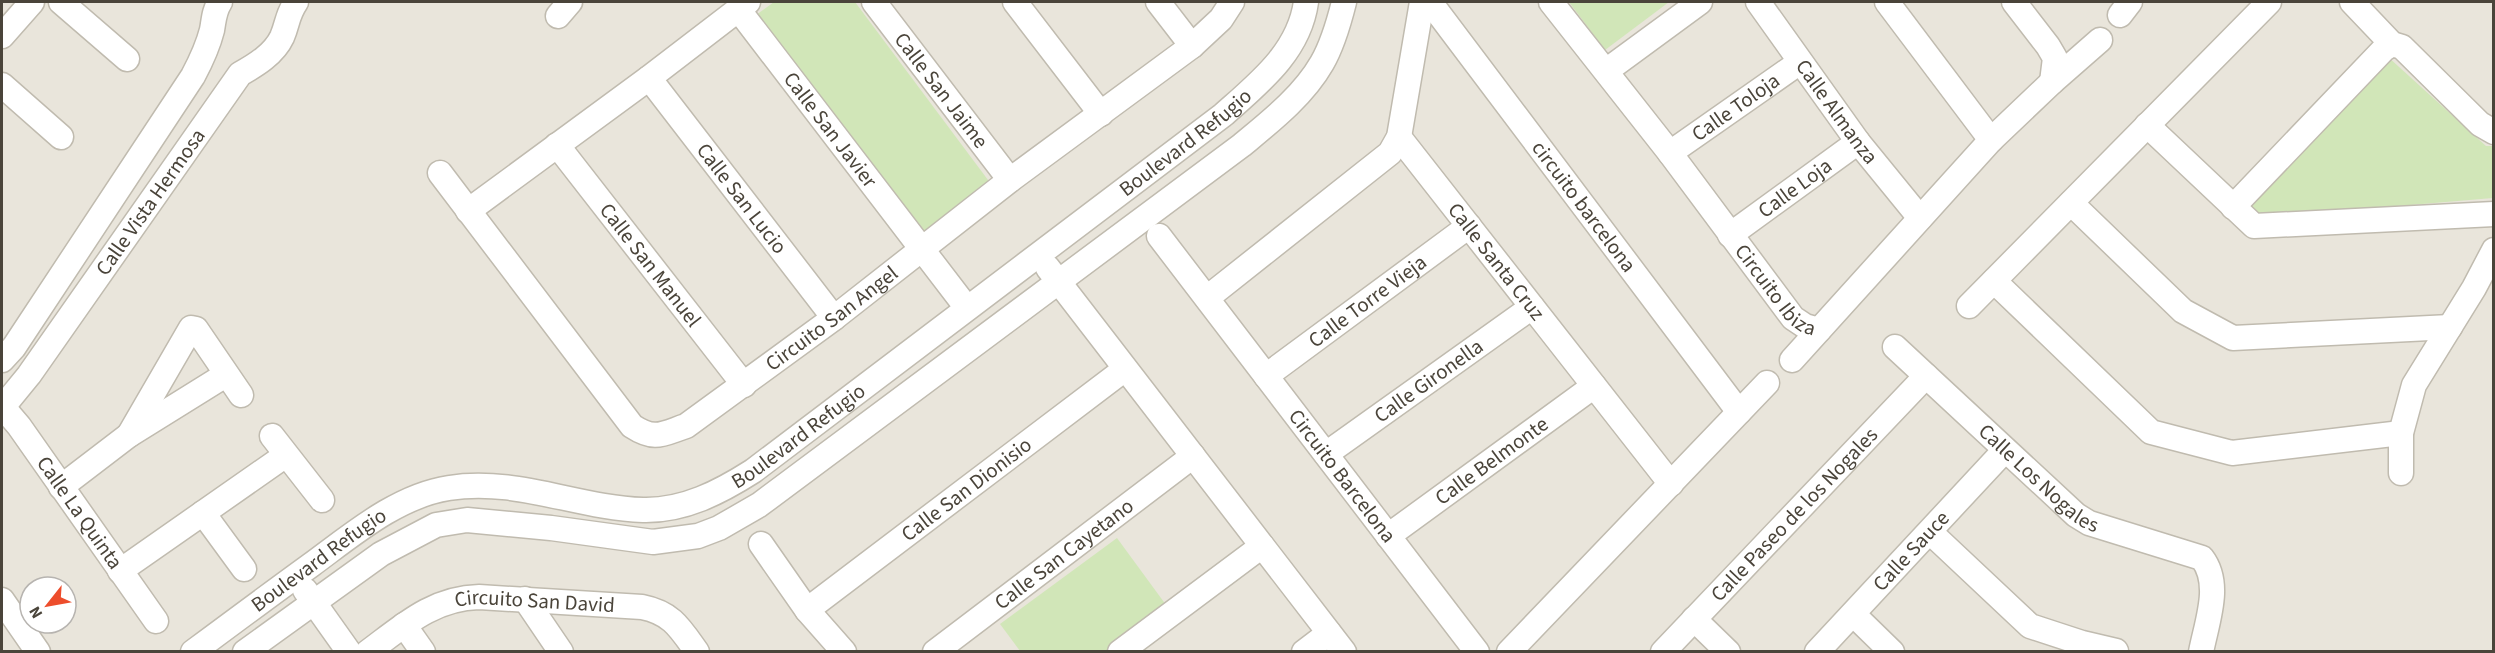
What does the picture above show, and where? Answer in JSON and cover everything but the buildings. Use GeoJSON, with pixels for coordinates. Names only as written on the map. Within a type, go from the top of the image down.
{"type":"FeatureCollection","features":[{"type":"Feature","properties":{"kind":"street"},"geometry":{"type":"LineString","coordinates":[[2,36],[32,2]]}},
{"type":"Feature","properties":{"kind":"street"},"geometry":{"type":"LineString","coordinates":[[61,2],[127,59]]}},
{"type":"Feature","properties":{"kind":"street","name":"Calle San Jaime"},"geometry":{"type":"LineString","coordinates":[[874,2],[1010,180]]}},
{"type":"Feature","properties":{"kind":"street"},"geometry":{"type":"LineString","coordinates":[[1015,2],[1101,114]]}},
{"type":"Feature","properties":{"kind":"street"},"geometry":{"type":"LineString","coordinates":[[1158,2],[1192,46]]}},
{"type":"Feature","properties":{"kind":"street","name":"Circuito San Angel"},"geometry":{"type":"LineString","coordinates":[[440,173],[632,426],[646,436],[660,435],[686,426],[834,318],[1010,180],[1192,46],[1221,19],[1232,2]]}},
{"type":"Feature","properties":{"kind":"street","name":"Boulevard Refugio"},"geometry":{"type":"LineString","coordinates":[[193,651],[390,510],[426,494],[449,488],[483,485],[513,487],[603,505],[645,510],[697,501],[726,488],[753,471],[1223,115],[1278,64],[1294,41],[1306,2]]}},
{"type":"Feature","properties":{"kind":"street","name":"Boulevard Refugio"},"geometry":{"type":"LineString","coordinates":[[246,651],[381,554],[435,525],[467,520],[552,528],[653,542],[698,536],[719,528],[759,505],[1242,146],[1300,93],[1322,63],[1336,33],[1344,2]]}},
{"type":"Feature","properties":{"kind":"street"},"geometry":{"type":"LineString","coordinates":[[1207,298],[1390,153],[1399,137],[1422,2]]}},
{"type":"Feature","properties":{"kind":"street","name":"circuito barcelona"},"geometry":{"type":"LineString","coordinates":[[1430,2],[1739,412]]}},
{"type":"Feature","properties":{"kind":"street","name":"Circuito Ibiza"},"geometry":{"type":"LineString","coordinates":[[1551,2],[1670,153],[1793,318],[1805,326],[1819,330],[1990,140],[2100,40]]}},
{"type":"Feature","properties":{"kind":"street"},"geometry":{"type":"LineString","coordinates":[[1606,71],[1700,2]]}},
{"type":"Feature","properties":{"kind":"street","name":"Calle Almanza"},"geometry":{"type":"LineString","coordinates":[[1758,2],[1858,142],[1920,218]]}},
{"type":"Feature","properties":{"kind":"street"},"geometry":{"type":"LineString","coordinates":[[1887,2],[1990,140]]}},
{"type":"Feature","properties":{"kind":"street"},"geometry":{"type":"LineString","coordinates":[[2014,2],[2055,58],[2052,82]]}},
{"type":"Feature","properties":{"kind":"street"},"geometry":{"type":"LineString","coordinates":[[1969,306],[2269,2]]}},
{"type":"Feature","properties":{"kind":"street"},"geometry":{"type":"LineString","coordinates":[[2352,2],[2392,45],[2402,47],[2489,126]]}},
{"type":"Feature","properties":{"kind":"street","name":"Calle Vista Hermosa"},"geometry":{"type":"LineString","coordinates":[[2,360],[14,347],[194,76],[212,29],[214,5]]}},
{"type":"Feature","properties":{"kind":"street"},"geometry":{"type":"LineString","coordinates":[[468,212],[743,5]]}},
{"type":"Feature","properties":{"kind":"street","name":"Calle San Javier"},"geometry":{"type":"LineString","coordinates":[[743,5],[921,249],[967,308]]}},
{"type":"Feature","properties":{"kind":"street","name":"Calle Vista Hermosa"},"geometry":{"type":"LineString","coordinates":[[2,407],[29,375],[240,74],[271,54],[282,36],[288,6]]}},
{"type":"Feature","properties":{"kind":"street"},"geometry":{"type":"LineString","coordinates":[[2233,207],[2384,49],[2392,45]]}},
{"type":"Feature","properties":{"kind":"street"},"geometry":{"type":"LineString","coordinates":[[204,52],[216,68],[227,74],[240,74]]}},
{"type":"Feature","properties":{"kind":"street","name":"Calle Toloja"},"geometry":{"type":"LineString","coordinates":[[1670,153],[1800,62]]}},
{"type":"Feature","properties":{"kind":"street","name":"Calle San Lucio"},"geometry":{"type":"LineString","coordinates":[[649,78],[834,318]]}},
{"type":"Feature","properties":{"kind":"street"},"geometry":{"type":"LineString","coordinates":[[2,85],[61,137]]}},
{"type":"Feature","properties":{"kind":"street"},"geometry":{"type":"LineString","coordinates":[[2147,125],[2254,226],[2493,214]]}},
{"type":"Feature","properties":{"kind":"street","name":"Calle Santa Cruz"},"geometry":{"type":"LineString","coordinates":[[1399,137],[1594,386]]}},
{"type":"Feature","properties":{"kind":"street","name":"Calle Loja"},"geometry":{"type":"LineString","coordinates":[[1730,235],[1858,142]]}},
{"type":"Feature","properties":{"kind":"street","name":"Calle San Manuel"},"geometry":{"type":"LineString","coordinates":[[557,145],[744,385]]}},
{"type":"Feature","properties":{"kind":"street"},"geometry":{"type":"LineString","coordinates":[[2071,203],[2183,311],[2233,338],[2450,327]]}},
{"type":"Feature","properties":{"kind":"street","name":"Calle Torre Vieja"},"geometry":{"type":"LineString","coordinates":[[1266,376],[1469,226]]}},
{"type":"Feature","properties":{"kind":"street","name":"Circuito Barcelona"},"geometry":{"type":"LineString","coordinates":[[1159,236],[1477,651]]}},
{"type":"Feature","properties":{"kind":"street"},"geometry":{"type":"LineString","coordinates":[[2401,473],[2401,433],[2415,386],[2474,288],[2493,250]]}},
{"type":"Feature","properties":{"kind":"street"},"geometry":{"type":"LineString","coordinates":[[1038,254],[1336,642],[1304,651]]}},
{"type":"Feature","properties":{"kind":"street"},"geometry":{"type":"LineString","coordinates":[[1994,281],[2151,432],[2232,453],[2401,433]]}},
{"type":"Feature","properties":{"kind":"street","name":"Calle Gironella"},"geometry":{"type":"LineString","coordinates":[[1326,454],[1533,307]]}},
{"type":"Feature","properties":{"kind":"street"},"geometry":{"type":"LineString","coordinates":[[129,435],[189,330],[194,327],[241,394]]}},
{"type":"Feature","properties":{"kind":"street"},"geometry":{"type":"LineString","coordinates":[[1792,360],[1819,330]]}},
{"type":"Feature","properties":{"kind":"street","name":"Calle Los Nogales"},"geometry":{"type":"LineString","coordinates":[[1895,347],[2076,515],[2089,524],[2202,558],[2207,565],[2213,585],[2201,651]]}},
{"type":"Feature","properties":{"kind":"street","name":"Calle San Dionisio"},"geometry":{"type":"LineString","coordinates":[[807,610],[1125,369]]}},
{"type":"Feature","properties":{"kind":"street"},"geometry":{"type":"LineString","coordinates":[[61,487],[129,435],[219,379],[223,370]]}},
{"type":"Feature","properties":{"kind":"street","name":"Calle Paseo de los Nogales"},"geometry":{"type":"LineString","coordinates":[[1663,651],[1926,376]]}},
{"type":"Feature","properties":{"kind":"street"},"geometry":{"type":"LineString","coordinates":[[1509,651],[1767,383]]}},
{"type":"Feature","properties":{"kind":"street"},"geometry":{"type":"LineString","coordinates":[[1594,386],[1671,484]]}},
{"type":"Feature","properties":{"kind":"street","name":"Calle Belmonte"},"geometry":{"type":"LineString","coordinates":[[1388,536],[1594,386]]}},
{"type":"Feature","properties":{"kind":"street","name":"Calle La Quinta"},"geometry":{"type":"LineString","coordinates":[[2,407],[19,426],[156,621]]}},
{"type":"Feature","properties":{"kind":"street"},"geometry":{"type":"LineString","coordinates":[[272,436],[322,500]]}},
{"type":"Feature","properties":{"kind":"street","name":"Calle Sauce"},"geometry":{"type":"LineString","coordinates":[[1817,651],[2005,450]]}},
{"type":"Feature","properties":{"kind":"street"},"geometry":{"type":"LineString","coordinates":[[120,571],[286,455]]}},
{"type":"Feature","properties":{"kind":"street","name":"Calle San Cayetano"},"geometry":{"type":"LineString","coordinates":[[936,651],[1193,456]]}},
{"type":"Feature","properties":{"kind":"street"},"geometry":{"type":"LineString","coordinates":[[697,501],[698,536]]}},
{"type":"Feature","properties":{"kind":"street"},"geometry":{"type":"LineString","coordinates":[[202,513],[244,569]]}},
{"type":"Feature","properties":{"kind":"street"},"geometry":{"type":"LineString","coordinates":[[1930,532],[2030,626],[2084,647],[2116,651]]}},
{"type":"Feature","properties":{"kind":"street"},"geometry":{"type":"LineString","coordinates":[[761,544],[807,610],[844,651]]}},
{"type":"Feature","properties":{"kind":"street"},"geometry":{"type":"LineString","coordinates":[[1120,651],[1262,546]]}},
{"type":"Feature","properties":{"kind":"street"},"geometry":{"type":"LineString","coordinates":[[295,577],[349,651]]}},
{"type":"Feature","properties":{"kind":"street","name":"Circuito San David"},"geometry":{"type":"LineString","coordinates":[[368,651],[437,605],[461,598],[525,599],[654,609],[667,614],[697,651]]}},
{"type":"Feature","properties":{"kind":"street"},"geometry":{"type":"LineString","coordinates":[[525,599],[561,651]]}},
{"type":"Feature","properties":{"kind":"street"},"geometry":{"type":"LineString","coordinates":[[2,600],[39,651]]}},
{"type":"Feature","properties":{"kind":"street"},"geometry":{"type":"LineString","coordinates":[[1853,614],[1892,651]]}},
{"type":"Feature","properties":{"kind":"street"},"geometry":{"type":"LineString","coordinates":[[1694,619],[1728,651]]}},
{"type":"Feature","properties":{"kind":"street"},"geometry":{"type":"LineString","coordinates":[[404,625],[423,651]]}},
{"type":"Feature","properties":{"kind":"shaded area"},"geometry":{"type":"Polygon","coordinates":[[[2,2],[2493,2],[2493,651],[2,651],[2,2]]]}},
{"type":"Feature","properties":{"kind":"green space"},"geometry":{"type":"Polygon","coordinates":[[[774,2],[855,2],[994,188],[924,240],[756,15],[774,2]]]}},
{"type":"Feature","properties":{"kind":"green space"},"geometry":{"type":"Polygon","coordinates":[[[1569,2],[1669,2],[1605,50],[1569,2]]]}},
{"type":"Feature","properties":{"kind":"green space"},"geometry":{"type":"Polygon","coordinates":[[[2387,56],[2486,146],[2493,146],[2493,198],[2255,218],[2244,209],[2387,56]]]}},
{"type":"Feature","properties":{"kind":"green space"},"geometry":{"type":"Polygon","coordinates":[[[1117,538],[1169,609],[1112,651],[1020,651],[1000,624],[1117,538]]]}}]}
